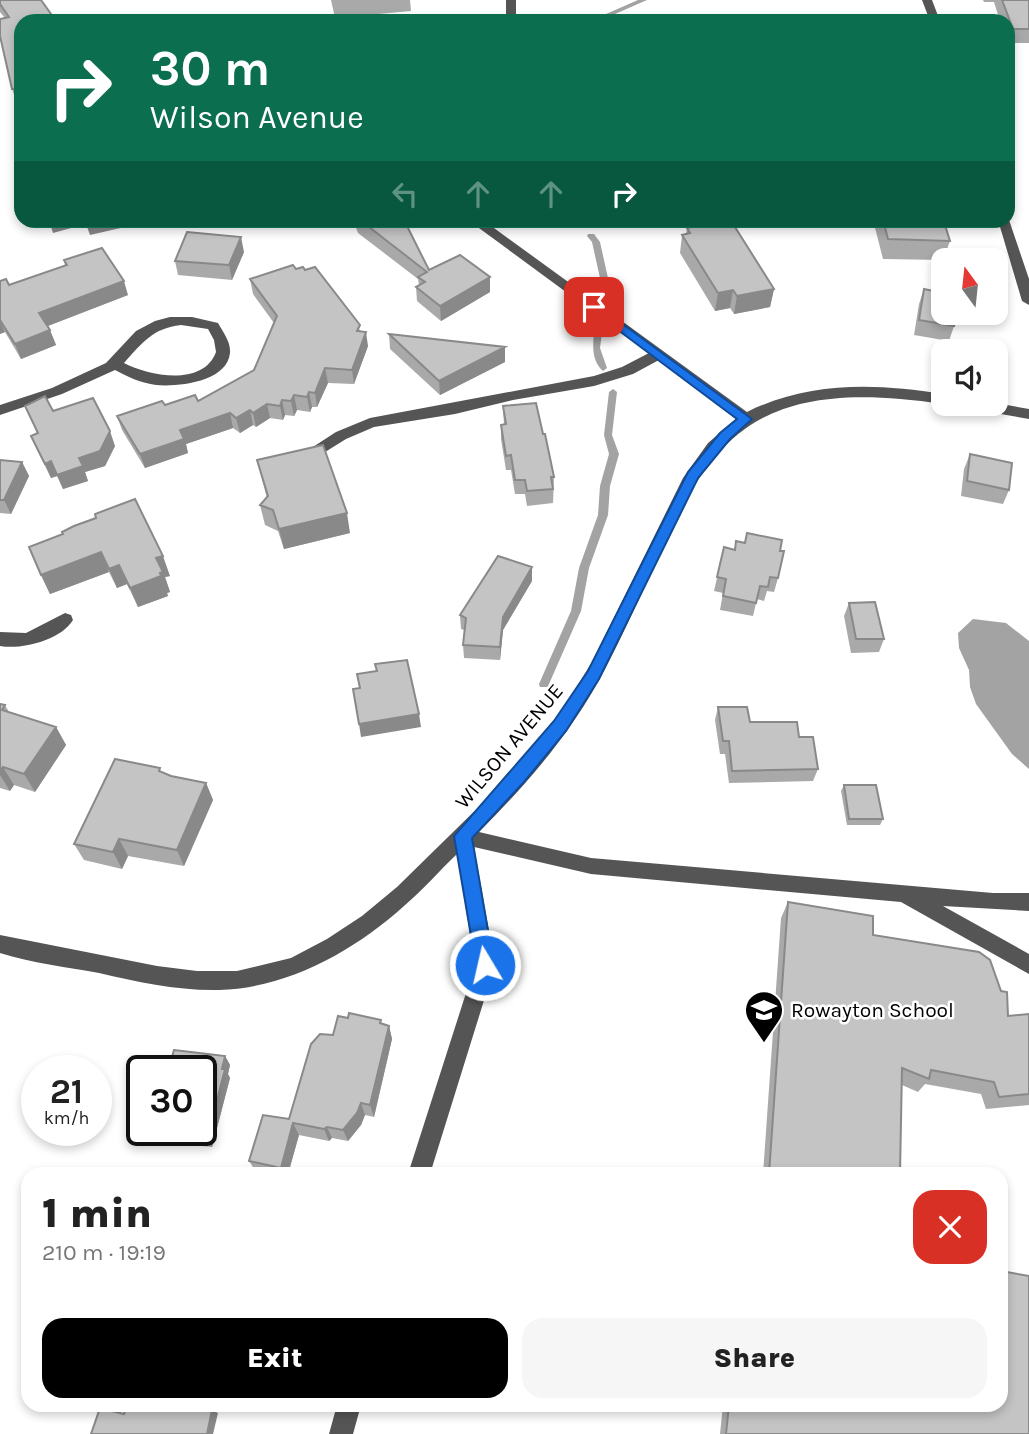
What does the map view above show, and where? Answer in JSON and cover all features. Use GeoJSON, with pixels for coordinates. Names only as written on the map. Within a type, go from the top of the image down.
{"type":"FeatureCollection","features":[{"type":"Feature","properties":{"kind":"street"},"geometry":{"type":"LineString","coordinates":[[485,228],[746,419]]}},
{"type":"Feature","properties":{"kind":"street"},"geometry":{"type":"LineString","coordinates":[[1006,228],[1029,301]]}},
{"type":"Feature","properties":{"kind":"street"},"geometry":{"type":"LineString","coordinates":[[0,410],[63,388],[115,364],[147,329],[170,321],[187,319],[213,326],[224,344],[225,353],[218,365],[201,375],[184,380],[159,380],[126,371],[115,364]]}},
{"type":"Feature","properties":{"kind":"street"},"geometry":{"type":"LineString","coordinates":[[296,463],[359,426],[381,419],[452,409],[522,393],[583,384],[621,373],[647,362],[659,353]]}},
{"type":"Feature","properties":{"kind":"street","name":"WILSON AVENUE"},"geometry":{"type":"LineString","coordinates":[[0,944],[162,976],[237,980],[279,971],[321,952],[387,908],[463,836],[518,777],[560,726],[594,675],[693,475],[725,436],[746,419],[789,402],[843,391],[902,392],[931,397]]}},
{"type":"Feature","properties":{"kind":"street"},"geometry":{"type":"LineString","coordinates":[[1008,410],[1029,414]]}},
{"type":"Feature","properties":{"kind":"street"},"geometry":{"type":"LineString","coordinates":[[0,639],[29,638],[65,620]]}},
{"type":"Feature","properties":{"kind":"street"},"geometry":{"type":"LineString","coordinates":[[421,1167],[485,965],[463,836],[591,866],[993,902],[1029,902]]}},
{"type":"Feature","properties":{"kind":"street"},"geometry":{"type":"LineString","coordinates":[[901,893],[1029,965]]}},
{"type":"Feature","properties":{"kind":"street"},"geometry":{"type":"LineString","coordinates":[[341,1434],[347,1412]]}},
{"type":"Feature","properties":{"kind":"shaded area"},"geometry":{"type":"Polygon","coordinates":[[[973,619],[1006,623],[1029,641],[1029,769],[1012,754],[976,704],[970,687],[969,670],[959,648],[958,633],[973,619]]]}},
{"type":"Feature","properties":{"kind":"building"},"geometry":{"type":"Polygon","coordinates":[[[0,0],[41,0],[51,14],[14,14],[14,89],[0,36],[0,19],[9,17],[0,0]]]}},
{"type":"Feature","properties":{"kind":"building"},"geometry":{"type":"Polygon","coordinates":[[[1002,0],[1029,0],[1029,29],[1015,29],[1015,14],[1007,14],[1002,0]]]}},
{"type":"Feature","properties":{"kind":"building"},"geometry":{"type":"Polygon","coordinates":[[[370,228],[408,228],[429,270],[460,255],[490,277],[440,306],[416,287],[425,282],[418,277],[427,272],[370,228]]]}},
{"type":"Feature","properties":{"kind":"building"},"geometry":{"type":"Polygon","coordinates":[[[687,228],[736,228],[774,289],[737,296],[733,290],[718,293],[682,235],[690,233],[687,228]]]}},
{"type":"Feature","properties":{"kind":"building"},"geometry":{"type":"Polygon","coordinates":[[[885,228],[946,228],[950,241],[888,239],[885,228]]]}},
{"type":"Feature","properties":{"kind":"building"},"geometry":{"type":"Polygon","coordinates":[[[187,232],[241,237],[229,265],[175,261],[187,232]]]}},
{"type":"Feature","properties":{"kind":"building"},"geometry":{"type":"Polygon","coordinates":[[[102,248],[124,281],[39,313],[50,330],[15,344],[0,320],[0,281],[6,279],[9,285],[67,265],[64,260],[102,248]]]}},
{"type":"Feature","properties":{"kind":"building"},"geometry":{"type":"Polygon","coordinates":[[[293,265],[296,269],[303,267],[305,270],[315,267],[360,325],[357,331],[366,332],[352,370],[325,368],[315,393],[309,392],[307,397],[294,395],[291,401],[282,400],[280,406],[267,404],[253,413],[250,410],[236,418],[230,413],[180,430],[184,439],[140,454],[117,416],[162,401],[165,405],[195,395],[198,401],[254,370],[277,316],[250,279],[293,265]]]}},
{"type":"Feature","properties":{"kind":"building"},"geometry":{"type":"Polygon","coordinates":[[[924,289],[931,290],[931,322],[919,320],[924,289]]]}},
{"type":"Feature","properties":{"kind":"building"},"geometry":{"type":"Polygon","coordinates":[[[389,334],[505,347],[439,381],[389,334]]]}},
{"type":"Feature","properties":{"kind":"building"},"geometry":{"type":"Polygon","coordinates":[[[45,396],[53,411],[93,398],[110,431],[100,451],[79,458],[83,466],[57,475],[51,461],[45,464],[31,436],[38,433],[25,406],[45,396]]]}},
{"type":"Feature","properties":{"kind":"building"},"geometry":{"type":"Polygon","coordinates":[[[536,403],[554,477],[551,477],[553,489],[527,491],[525,480],[515,480],[511,455],[506,456],[501,425],[506,424],[503,406],[536,403]]]}},
{"type":"Feature","properties":{"kind":"building"},"geometry":{"type":"Polygon","coordinates":[[[323,445],[347,513],[279,529],[273,510],[260,505],[268,496],[257,460],[323,445]]]}},
{"type":"Feature","properties":{"kind":"building"},"geometry":{"type":"Polygon","coordinates":[[[970,454],[1012,463],[1009,490],[967,481],[970,454]]]}},
{"type":"Feature","properties":{"kind":"building"},"geometry":{"type":"Polygon","coordinates":[[[0,460],[22,462],[4,500],[0,500],[0,460]]]}},
{"type":"Feature","properties":{"kind":"building"},"geometry":{"type":"Polygon","coordinates":[[[135,499],[163,556],[156,558],[163,572],[160,573],[161,576],[130,588],[119,565],[109,569],[101,552],[41,575],[29,547],[96,518],[95,514],[135,499]]]}},
{"type":"Feature","properties":{"kind":"building"},"geometry":{"type":"Polygon","coordinates":[[[747,533],[782,540],[780,551],[784,551],[778,578],[770,577],[768,587],[760,586],[756,603],[723,596],[726,579],[717,577],[724,547],[735,550],[736,541],[745,543],[747,533]]]}},
{"type":"Feature","properties":{"kind":"building"},"geometry":{"type":"Polygon","coordinates":[[[498,556],[532,567],[503,617],[500,647],[463,645],[466,618],[460,615],[498,556]]]}},
{"type":"Feature","properties":{"kind":"building"},"geometry":{"type":"Polygon","coordinates":[[[875,602],[884,639],[856,639],[849,603],[875,602]]]}},
{"type":"Feature","properties":{"kind":"building"},"geometry":{"type":"Polygon","coordinates":[[[407,660],[419,714],[359,724],[353,689],[360,688],[357,674],[377,671],[375,664],[407,660]]]}},
{"type":"Feature","properties":{"kind":"building"},"geometry":{"type":"Polygon","coordinates":[[[0,704],[5,705],[2,710],[56,727],[24,774],[3,767],[0,771],[0,704]]]}},
{"type":"Feature","properties":{"kind":"building"},"geometry":{"type":"Polygon","coordinates":[[[718,707],[747,707],[750,722],[797,722],[799,737],[813,737],[818,769],[732,771],[729,741],[723,741],[718,707]]]}},
{"type":"Feature","properties":{"kind":"building"},"geometry":{"type":"Polygon","coordinates":[[[115,759],[160,768],[159,771],[171,776],[206,783],[177,850],[119,839],[113,852],[74,844],[115,759]]]}},
{"type":"Feature","properties":{"kind":"building"},"geometry":{"type":"Polygon","coordinates":[[[844,785],[876,785],[883,819],[849,819],[844,785]]]}},
{"type":"Feature","properties":{"kind":"building"},"geometry":{"type":"Polygon","coordinates":[[[788,902],[873,916],[873,935],[979,952],[990,960],[1001,991],[1007,992],[1008,1016],[1029,1014],[1029,1094],[999,1097],[994,1082],[931,1070],[929,1079],[902,1068],[900,1167],[769,1167],[788,902]]]}},
{"type":"Feature","properties":{"kind":"building"},"geometry":{"type":"Polygon","coordinates":[[[349,1013],[381,1020],[380,1023],[389,1026],[370,1105],[361,1103],[357,1113],[343,1130],[293,1123],[281,1167],[249,1161],[263,1115],[289,1119],[311,1044],[320,1034],[333,1035],[338,1016],[348,1018],[349,1013]]]}},
{"type":"Feature","properties":{"kind":"building"},"geometry":{"type":"Polygon","coordinates":[[[174,1050],[216,1055],[173,1055],[174,1050]]]}},
{"type":"Feature","properties":{"kind":"building"},"geometry":{"type":"Polygon","coordinates":[[[217,1055],[225,1056],[222,1069],[225,1069],[217,1101],[217,1055]]]}},
{"type":"Feature","properties":{"kind":"building"},"geometry":{"type":"Polygon","coordinates":[[[1008,1272],[1029,1276],[1029,1434],[726,1434],[728,1412],[1008,1412],[1008,1272]]]}},
{"type":"Feature","properties":{"kind":"building"},"geometry":{"type":"Polygon","coordinates":[[[99,1412],[212,1412],[207,1434],[91,1434],[99,1412]]]}},
{"type":"Feature","properties":{"kind":"waterway"},"geometry":{"type":"LineString","coordinates":[[610,14],[644,0]]}},
{"type":"Feature","properties":{"kind":"waterway"},"geometry":{"type":"LineString","coordinates":[[591,236],[596,242],[608,296]]}},
{"type":"Feature","properties":{"kind":"waterway"},"geometry":{"type":"LineString","coordinates":[[599,325],[596,348],[603,368]]}},
{"type":"Feature","properties":{"kind":"waterway"},"geometry":{"type":"LineString","coordinates":[[544,684],[576,611],[584,568],[603,515],[605,486],[614,454],[608,435],[613,392]]}},
{"type":"Feature","properties":{"kind":"place","name":"Rowayton School"},"geometry":{"type":"Point","coordinates":[764,1044]}},
{"type":"Feature","properties":{"kind":"route"},"geometry":{"type":"LineString","coordinates":[[485,965],[463,836],[518,777],[560,726],[594,675],[693,475],[725,436],[746,419],[594,307]]}}]}
